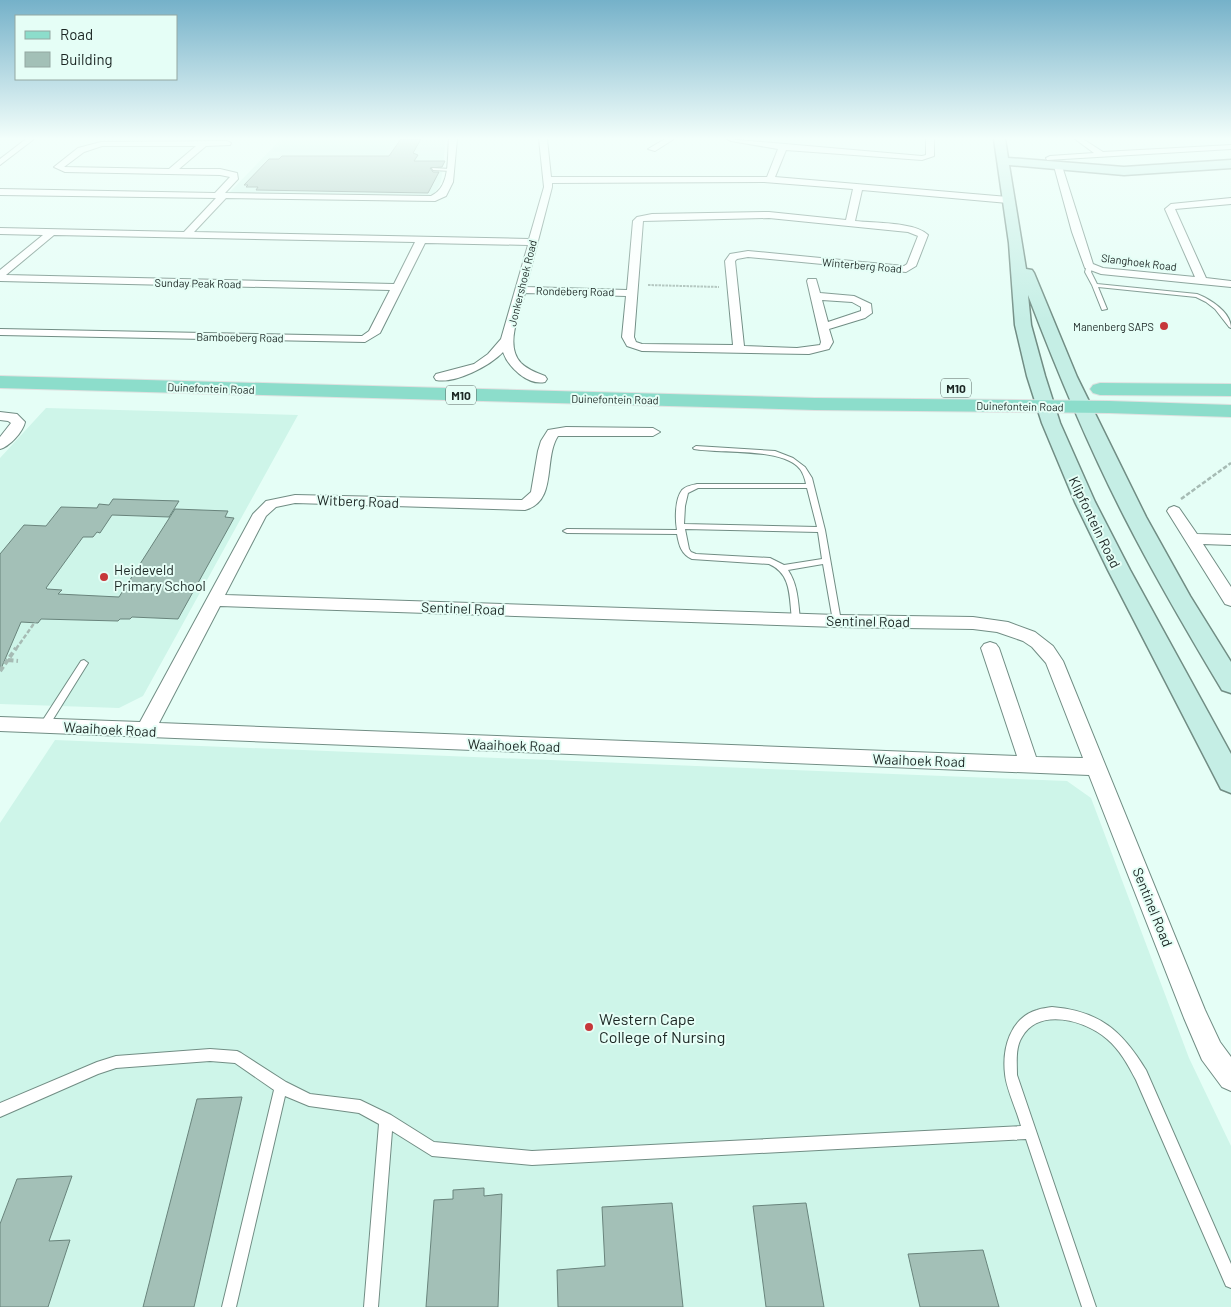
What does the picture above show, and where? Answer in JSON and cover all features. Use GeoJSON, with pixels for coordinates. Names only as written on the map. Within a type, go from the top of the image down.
{"type":"FeatureCollection","features":[{"type":"Feature","properties":{"kind":"main road","name":"Klipfontein Road"},"geometry":{"type":"LineString","coordinates":[[1008,200],[1016,243],[1023,325],[1051,423],[1084,502],[1180,688],[1231,781]]}},
{"type":"Feature","properties":{"kind":"main road","name":"Klipfontein Road"},"geometry":{"type":"LineString","coordinates":[[1016,243],[1042,313],[1074,389],[1135,517],[1179,598],[1231,683]]}},
{"type":"Feature","properties":{"kind":"main road","name":"Duinefontein Road"},"geometry":{"type":"LineString","coordinates":[[0,366],[872,388],[1043,398],[1084,407],[1231,411]]}},
{"type":"Feature","properties":{"kind":"main road","name":"Duinefontein Road"},"geometry":{"type":"LineString","coordinates":[[0,382],[796,404],[1043,398],[1074,389],[1231,390]]}},
{"type":"Feature","properties":{"kind":"street"},"geometry":{"type":"LineString","coordinates":[[186,235],[217,200]]}},
{"type":"Feature","properties":{"kind":"street","name":"Jonkershoek Road"},"geometry":{"type":"LineString","coordinates":[[541,379],[516,367],[508,354],[507,340],[543,200]]}},
{"type":"Feature","properties":{"kind":"street"},"geometry":{"type":"LineString","coordinates":[[850,223],[855,200]]}},
{"type":"Feature","properties":{"kind":"street","name":"Slanghoek Road"},"geometry":{"type":"LineString","coordinates":[[1066,200],[1089,266],[1101,271],[1231,284]]}},
{"type":"Feature","properties":{"kind":"street"},"geometry":{"type":"LineString","coordinates":[[1202,281],[1170,209],[1171,207],[1183,205],[1231,201]]}},
{"type":"Feature","properties":{"kind":"street","name":"Winterberg Road"},"geometry":{"type":"LineString","coordinates":[[763,215],[908,229],[923,235],[912,266],[906,269],[748,254],[734,256],[730,261],[739,349],[642,347],[632,344],[628,337],[631,293],[638,221],[643,218],[763,215]]}},
{"type":"Feature","properties":{"kind":"street"},"geometry":{"type":"LineString","coordinates":[[0,231],[532,242]]}},
{"type":"Feature","properties":{"kind":"street"},"geometry":{"type":"LineString","coordinates":[[0,276],[52,232]]}},
{"type":"Feature","properties":{"kind":"street","name":"Bamboeberg Road"},"geometry":{"type":"LineString","coordinates":[[0,332],[359,340],[369,337],[374,333],[421,240]]}},
{"type":"Feature","properties":{"kind":"street","name":"Sunday Peak Road"},"geometry":{"type":"LineString","coordinates":[[0,276],[397,287]]}},
{"type":"Feature","properties":{"kind":"street"},"geometry":{"type":"LineString","coordinates":[[739,349],[806,351],[823,349],[827,342],[812,282]]}},
{"type":"Feature","properties":{"kind":"street","name":"Rondeberg Road"},"geometry":{"type":"LineString","coordinates":[[520,290],[631,293]]}},
{"type":"Feature","properties":{"kind":"street"},"geometry":{"type":"LineString","coordinates":[[816,296],[854,299],[867,306],[866,313],[861,316],[823,327]]}},
{"type":"Feature","properties":{"kind":"street","name":"Jonkershoek Road"},"geometry":{"type":"LineString","coordinates":[[440,377],[478,367],[488,361],[507,340]]}},
{"type":"Feature","properties":{"kind":"street"},"geometry":{"type":"LineString","coordinates":[[0,416],[12,417],[18,422],[17,427],[0,445]]}},
{"type":"Feature","properties":{"kind":"street","name":"Witberg Road"},"geometry":{"type":"LineString","coordinates":[[145,731],[260,514],[271,504],[278,501],[295,499],[525,505],[532,502],[538,493],[547,442],[553,433],[566,431],[653,432]]}},
{"type":"Feature","properties":{"kind":"street"},"geometry":{"type":"LineString","coordinates":[[1177,506],[1192,539],[1231,600]]}},
{"type":"Feature","properties":{"kind":"street"},"geometry":{"type":"LineString","coordinates":[[1192,539],[1231,540]]}},
{"type":"Feature","properties":{"kind":"street","name":"Sentinel Road"},"geometry":{"type":"LineString","coordinates":[[214,600],[993,625],[1016,630],[1033,638],[1045,648],[1054,661],[1196,1018],[1211,1051],[1231,1078]]}},
{"type":"Feature","properties":{"kind":"street"},"geometry":{"type":"LineString","coordinates":[[990,648],[1028,764]]}},
{"type":"Feature","properties":{"kind":"street","name":"Waaihoek Road"},"geometry":{"type":"LineString","coordinates":[[0,724],[1097,767]]}},
{"type":"Feature","properties":{"kind":"lane"},"geometry":{"type":"LineString","coordinates":[[1089,266],[1088,272],[1104,309]]}},
{"type":"Feature","properties":{"kind":"lane"},"geometry":{"type":"LineString","coordinates":[[1094,286],[1197,296],[1212,302],[1218,307],[1231,326]]}},
{"type":"Feature","properties":{"kind":"lane"},"geometry":{"type":"LineString","coordinates":[[696,448],[775,453],[791,458],[803,468],[810,486],[821,530],[837,621]]}},
{"type":"Feature","properties":{"kind":"lane"},"geometry":{"type":"LineString","coordinates":[[796,619],[790,578],[784,568],[770,561],[695,557],[688,554],[680,529],[681,499],[690,488],[706,486],[810,486]]}},
{"type":"Feature","properties":{"kind":"lane"},"geometry":{"type":"LineString","coordinates":[[567,531],[680,529],[821,530]]}},
{"type":"Feature","properties":{"kind":"lane"},"geometry":{"type":"LineString","coordinates":[[784,568],[825,560]]}},
{"type":"Feature","properties":{"kind":"lane"},"geometry":{"type":"LineString","coordinates":[[44,726],[84,663]]}},
{"type":"Feature","properties":{"kind":"lane"},"geometry":{"type":"LineString","coordinates":[[1089,1307],[1030,1132],[1012,1075],[1009,1058],[1011,1043],[1018,1029],[1028,1020],[1051,1012],[1071,1014],[1106,1031],[1128,1052],[1141,1075],[1231,1281]]}},
{"type":"Feature","properties":{"kind":"lane"},"geometry":{"type":"LineString","coordinates":[[0,1110],[97,1068],[116,1062],[210,1055],[237,1057],[281,1087],[309,1100],[360,1107],[386,1120],[432,1149],[532,1158],[1030,1132]]}},
{"type":"Feature","properties":{"kind":"lane"},"geometry":{"type":"LineString","coordinates":[[229,1307],[281,1087]]}},
{"type":"Feature","properties":{"kind":"lane"},"geometry":{"type":"LineString","coordinates":[[371,1307],[386,1120]]}},
{"type":"Feature","properties":{"kind":"path"},"geometry":{"type":"LineString","coordinates":[[640,285],[725,287]]}},
{"type":"Feature","properties":{"kind":"path"},"geometry":{"type":"LineString","coordinates":[[1177,506],[1183,496],[1231,463]]}},
{"type":"Feature","properties":{"kind":"path"},"geometry":{"type":"LineString","coordinates":[[0,670],[35,622]]}},
{"type":"Feature","properties":{"kind":"path"},"geometry":{"type":"LineString","coordinates":[[7,660],[18,661]]}},
{"type":"Feature","properties":{"kind":"shaded area","name":"Heideveld Primary School"},"geometry":{"type":"Polygon","coordinates":[[[46,408],[298,415],[143,696],[119,708],[0,704],[0,458],[46,408]]]}},
{"type":"Feature","properties":{"kind":"shaded area","name":"Western Cape College of Nursing"},"geometry":{"type":"Polygon","coordinates":[[[55,740],[1067,781],[1091,798],[1189,1058],[1231,1146],[1231,1307],[0,1307],[0,823],[55,740]]]}},
{"type":"Feature","properties":{"kind":"building"},"geometry":{"type":"Polygon","coordinates":[[[113,499],[179,501],[169,517],[112,515],[100,533],[97,532],[93,537],[83,537],[47,589],[62,590],[58,594],[119,597],[175,509],[228,511],[225,517],[234,518],[178,619],[132,617],[118,621],[41,619],[38,623],[21,622],[0,671],[0,554],[24,525],[46,526],[61,507],[97,508],[99,504],[109,505],[113,499]]]}},
{"type":"Feature","properties":{"kind":"building"},"geometry":{"type":"Polygon","coordinates":[[[242,1097],[194,1307],[143,1307],[197,1099],[242,1097]]]}},
{"type":"Feature","properties":{"kind":"building"},"geometry":{"type":"Polygon","coordinates":[[[72,1176],[49,1241],[70,1240],[48,1307],[0,1307],[0,1224],[17,1179],[72,1176]]]}},
{"type":"Feature","properties":{"kind":"building"},"geometry":{"type":"Polygon","coordinates":[[[484,1188],[484,1196],[502,1194],[498,1307],[426,1307],[434,1200],[453,1199],[453,1190],[484,1188]]]}},
{"type":"Feature","properties":{"kind":"building"},"geometry":{"type":"Polygon","coordinates":[[[672,1203],[683,1307],[558,1307],[557,1270],[605,1266],[602,1207],[672,1203]]]}},
{"type":"Feature","properties":{"kind":"building"},"geometry":{"type":"Polygon","coordinates":[[[806,1203],[824,1307],[766,1307],[753,1206],[806,1203]]]}},
{"type":"Feature","properties":{"kind":"building"},"geometry":{"type":"Polygon","coordinates":[[[983,1250],[999,1307],[920,1307],[908,1254],[983,1250]]]}},
{"type":"Feature","properties":{"kind":"place","name":"Manenberg SAPS"},"geometry":{"type":"Point","coordinates":[1164,326]}},
{"type":"Feature","properties":{"kind":"place","name":"Heideveld Primary School"},"geometry":{"type":"Point","coordinates":[104,577]}},
{"type":"Feature","properties":{"kind":"place","name":"Western Cape College of Nursing"},"geometry":{"type":"Point","coordinates":[589,1027]}}]}
